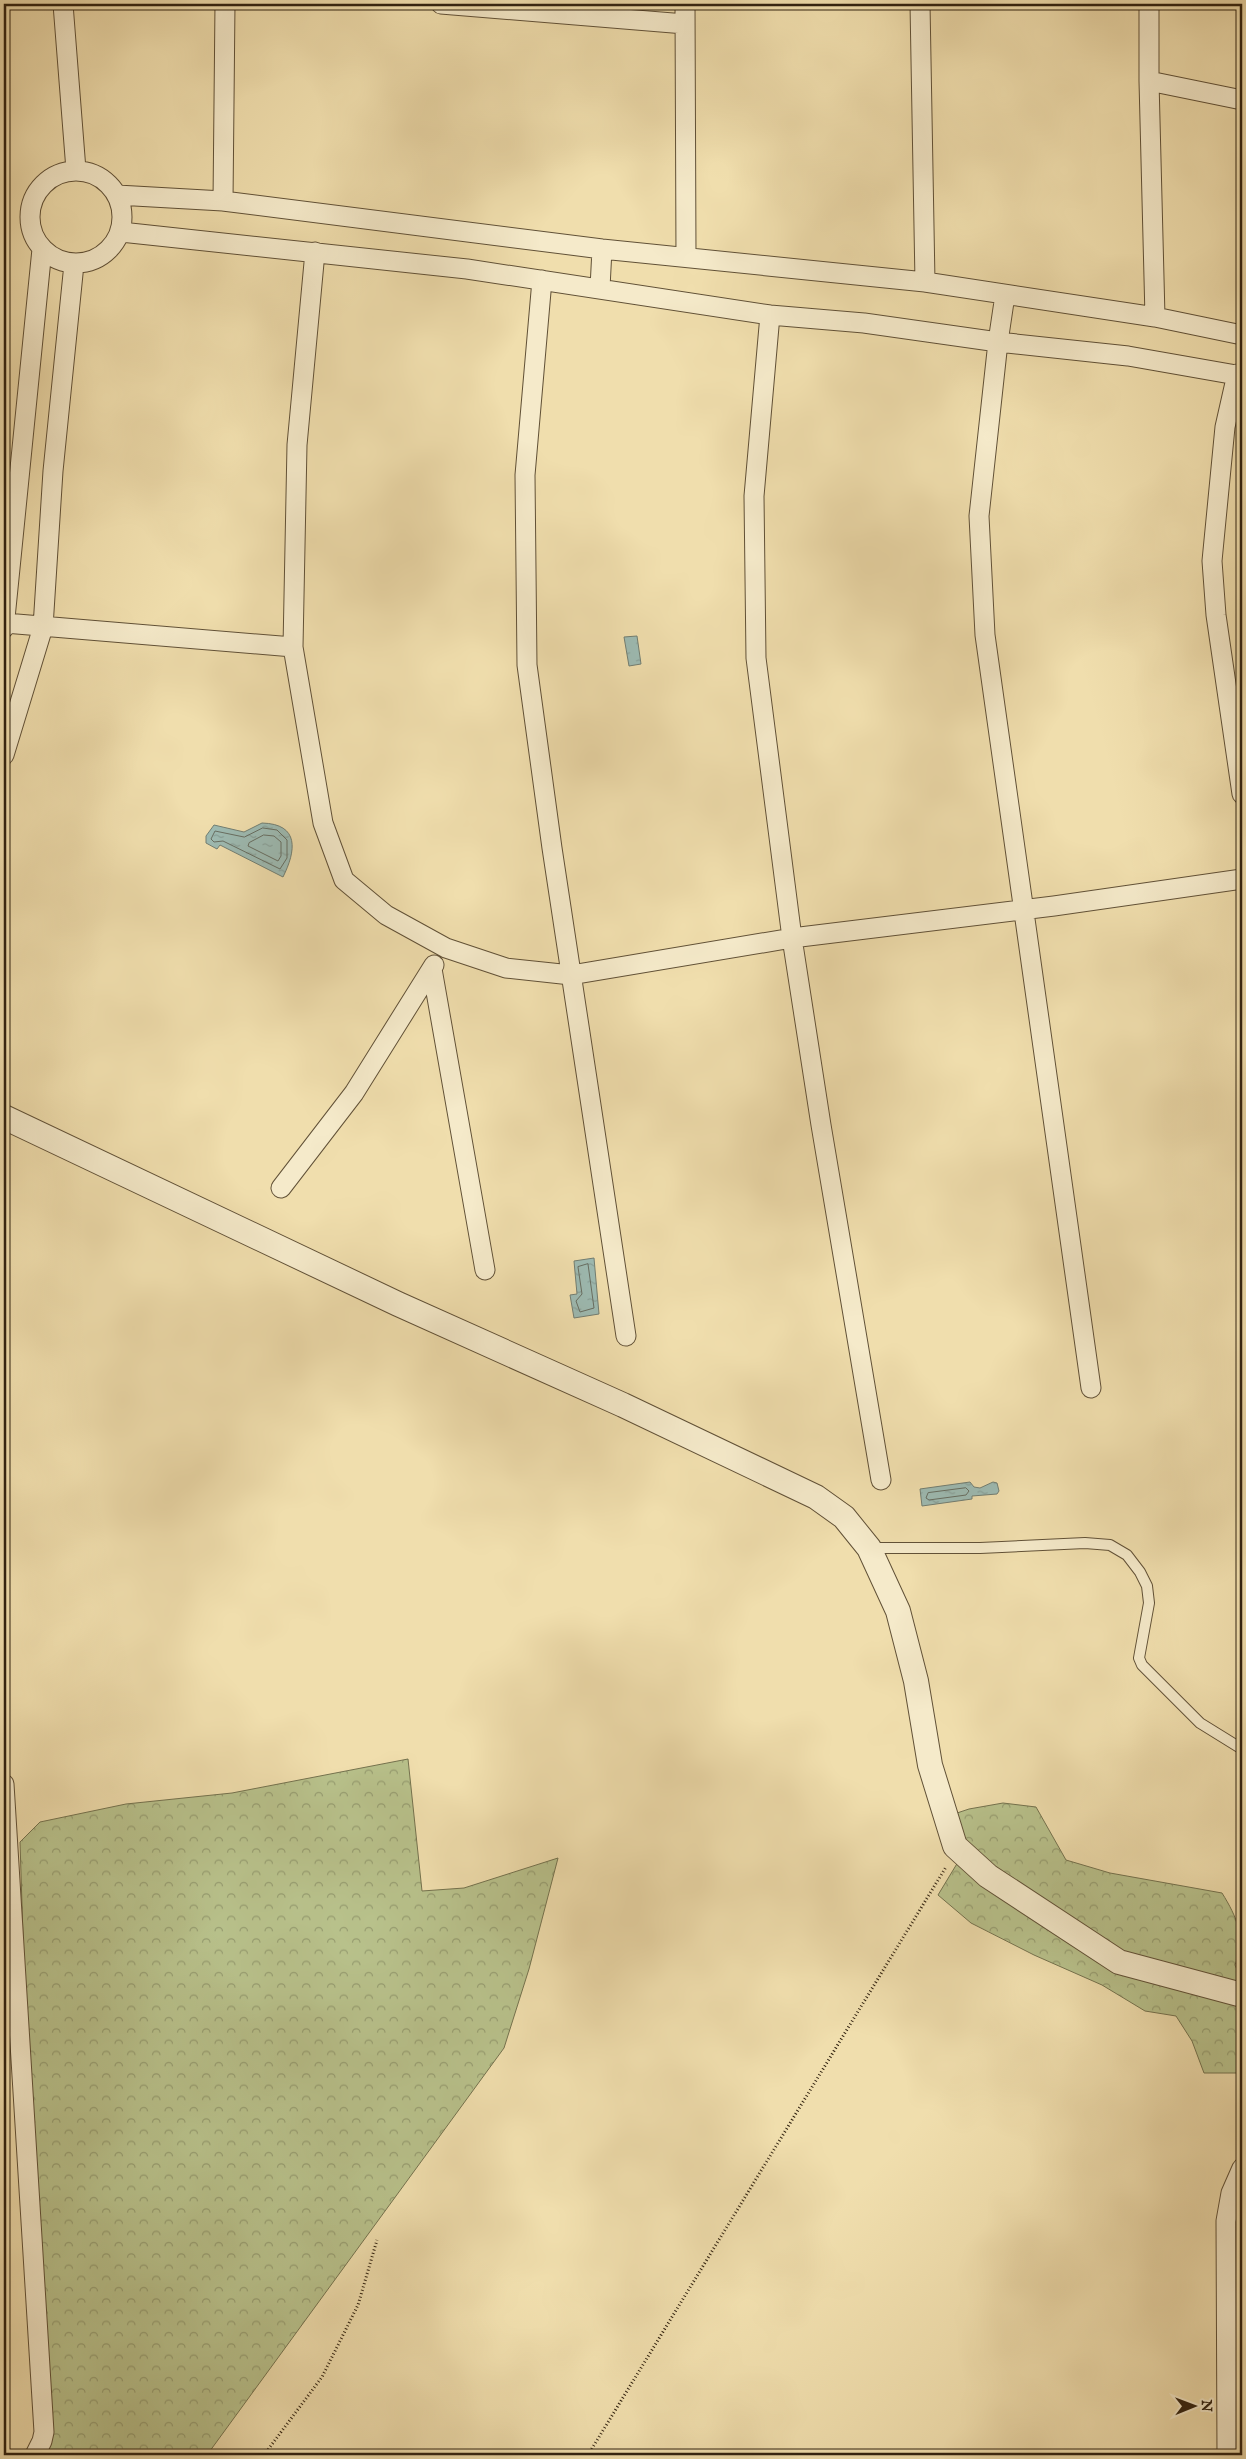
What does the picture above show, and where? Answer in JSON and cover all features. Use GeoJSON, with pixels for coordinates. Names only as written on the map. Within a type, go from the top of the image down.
{"type":"FeatureCollection","features":[{"type":"Feature","properties":{"kind":"street"},"geometry":{"type":"LineString","coordinates":[[63,4],[76,170]]}},
{"type":"Feature","properties":{"kind":"street"},"geometry":{"type":"LineString","coordinates":[[223,201],[225,4]]}},
{"type":"Feature","properties":{"kind":"street"},"geometry":{"type":"LineString","coordinates":[[451,4],[685,24]]}},
{"type":"Feature","properties":{"kind":"street"},"geometry":{"type":"LineString","coordinates":[[686,4],[686,256]]}},
{"type":"Feature","properties":{"kind":"street"},"geometry":{"type":"LineString","coordinates":[[920,4],[925,282]]}},
{"type":"Feature","properties":{"kind":"street"},"geometry":{"type":"LineString","coordinates":[[1149,4],[1148,81],[1155,317]]}},
{"type":"Feature","properties":{"kind":"street"},"geometry":{"type":"LineString","coordinates":[[1148,81],[1242,100]]}},
{"type":"Feature","properties":{"kind":"street"},"geometry":{"type":"LineString","coordinates":[[76,170],[99,176],[110,184],[117,194],[122,206],[121,232],[114,245],[103,256],[89,262],[74,264],[62,262],[42,249],[35,239],[30,216],[36,193],[53,176],[76,170]]}},
{"type":"Feature","properties":{"kind":"street"},"geometry":{"type":"LineString","coordinates":[[117,194],[223,201],[602,249],[686,256],[925,282],[1155,317],[1242,335]]}},
{"type":"Feature","properties":{"kind":"street"},"geometry":{"type":"LineString","coordinates":[[121,232],[467,269],[770,315],[864,323],[998,342],[1128,356],[1240,375],[1225,427],[1212,561],[1216,615],[1242,794]]}},
{"type":"Feature","properties":{"kind":"street"},"geometry":{"type":"LineString","coordinates":[[42,249],[4,626],[42,627],[293,647]]}},
{"type":"Feature","properties":{"kind":"street"},"geometry":{"type":"LineString","coordinates":[[600,288],[602,249]]}},
{"type":"Feature","properties":{"kind":"street"},"geometry":{"type":"LineString","coordinates":[[315,252],[297,445],[293,647],[323,823],[344,880],[386,915],[446,948],[506,968],[571,975],[792,938],[1023,910],[1242,879]]}},
{"type":"Feature","properties":{"kind":"street"},"geometry":{"type":"LineString","coordinates":[[4,755],[42,627],[53,472],[74,264]]}},
{"type":"Feature","properties":{"kind":"street"},"geometry":{"type":"LineString","coordinates":[[542,280],[526,475],[527,664],[571,975],[626,1336]]}},
{"type":"Feature","properties":{"kind":"street"},"geometry":{"type":"LineString","coordinates":[[1005,295],[979,516],[985,635],[1091,1388]]}},
{"type":"Feature","properties":{"kind":"street"},"geometry":{"type":"LineString","coordinates":[[770,315],[754,496],[756,658],[792,938],[852,1320],[881,1480]]}},
{"type":"Feature","properties":{"kind":"street"},"geometry":{"type":"LineString","coordinates":[[281,1188],[354,1094],[446,948]]}},
{"type":"Feature","properties":{"kind":"street"},"geometry":{"type":"LineString","coordinates":[[432,969],[485,1270]]}},
{"type":"Feature","properties":{"kind":"street"},"geometry":{"type":"LineString","coordinates":[[4,1117],[389,1300],[623,1405],[816,1497],[844,1517],[869,1548],[898,1611],[916,1681],[930,1765],[955,1846],[988,1876],[1119,1962],[1242,1995]]}},
{"type":"Feature","properties":{"kind":"street"},"geometry":{"type":"LineString","coordinates":[[4,1784],[44,2432],[35,2455]]}},
{"type":"Feature","properties":{"kind":"street"},"geometry":{"type":"LineString","coordinates":[[1227,2455],[1226,2221],[1232,2192],[1242,2168]]}},
{"type":"Feature","properties":{"kind":"lane"},"geometry":{"type":"LineString","coordinates":[[869,1548],[980,1548],[1086,1543],[1110,1545],[1127,1555],[1140,1572],[1147,1586],[1149,1603],[1139,1658],[1142,1665],[1200,1723],[1242,1749]]}},
{"type":"Feature","properties":{"kind":"path"},"geometry":{"type":"LineString","coordinates":[[588,2455],[944,1872],[955,1846]]}},
{"type":"Feature","properties":{"kind":"path"},"geometry":{"type":"LineString","coordinates":[[264,2455],[322,2377],[358,2305],[377,2240]]}},
{"type":"Feature","properties":{"kind":"green space"},"geometry":{"type":"Polygon","coordinates":[[[408,1759],[422,1891],[464,1888],[558,1858],[529,1969],[504,2048],[207,2455],[49,2455],[28,2096],[20,1842],[40,1822],[126,1804],[232,1793],[408,1759]]]}},
{"type":"Feature","properties":{"kind":"green space"},"geometry":{"type":"Polygon","coordinates":[[[1003,1803],[1036,1807],[1066,1860],[1110,1873],[1222,1893],[1236,1919],[1240,1937],[1240,1946],[1235,1965],[1242,1982],[1242,2073],[1204,2073],[1192,2041],[1176,2016],[1145,2011],[1102,1985],[1034,1955],[971,1923],[938,1895],[958,1862],[955,1846],[957,1813],[1003,1803]]]}},
{"type":"Feature","properties":{"kind":"water"},"geometry":{"type":"Polygon","coordinates":[[[637,636],[641,664],[629,666],[624,637],[637,636]]]}},
{"type":"Feature","properties":{"kind":"water"},"geometry":{"type":"Polygon","coordinates":[[[262,823],[283,828],[289,834],[292,841],[291,858],[283,877],[220,845],[217,849],[206,843],[206,836],[214,825],[244,832],[262,823]]]}},
{"type":"Feature","properties":{"kind":"water"},"geometry":{"type":"Polygon","coordinates":[[[594,1258],[599,1314],[574,1318],[570,1295],[577,1294],[574,1261],[594,1258]]]}},
{"type":"Feature","properties":{"kind":"water"},"geometry":{"type":"Polygon","coordinates":[[[970,1482],[974,1487],[980,1488],[993,1482],[997,1483],[999,1491],[997,1494],[972,1496],[972,1499],[922,1506],[920,1489],[970,1482]]]}}]}
